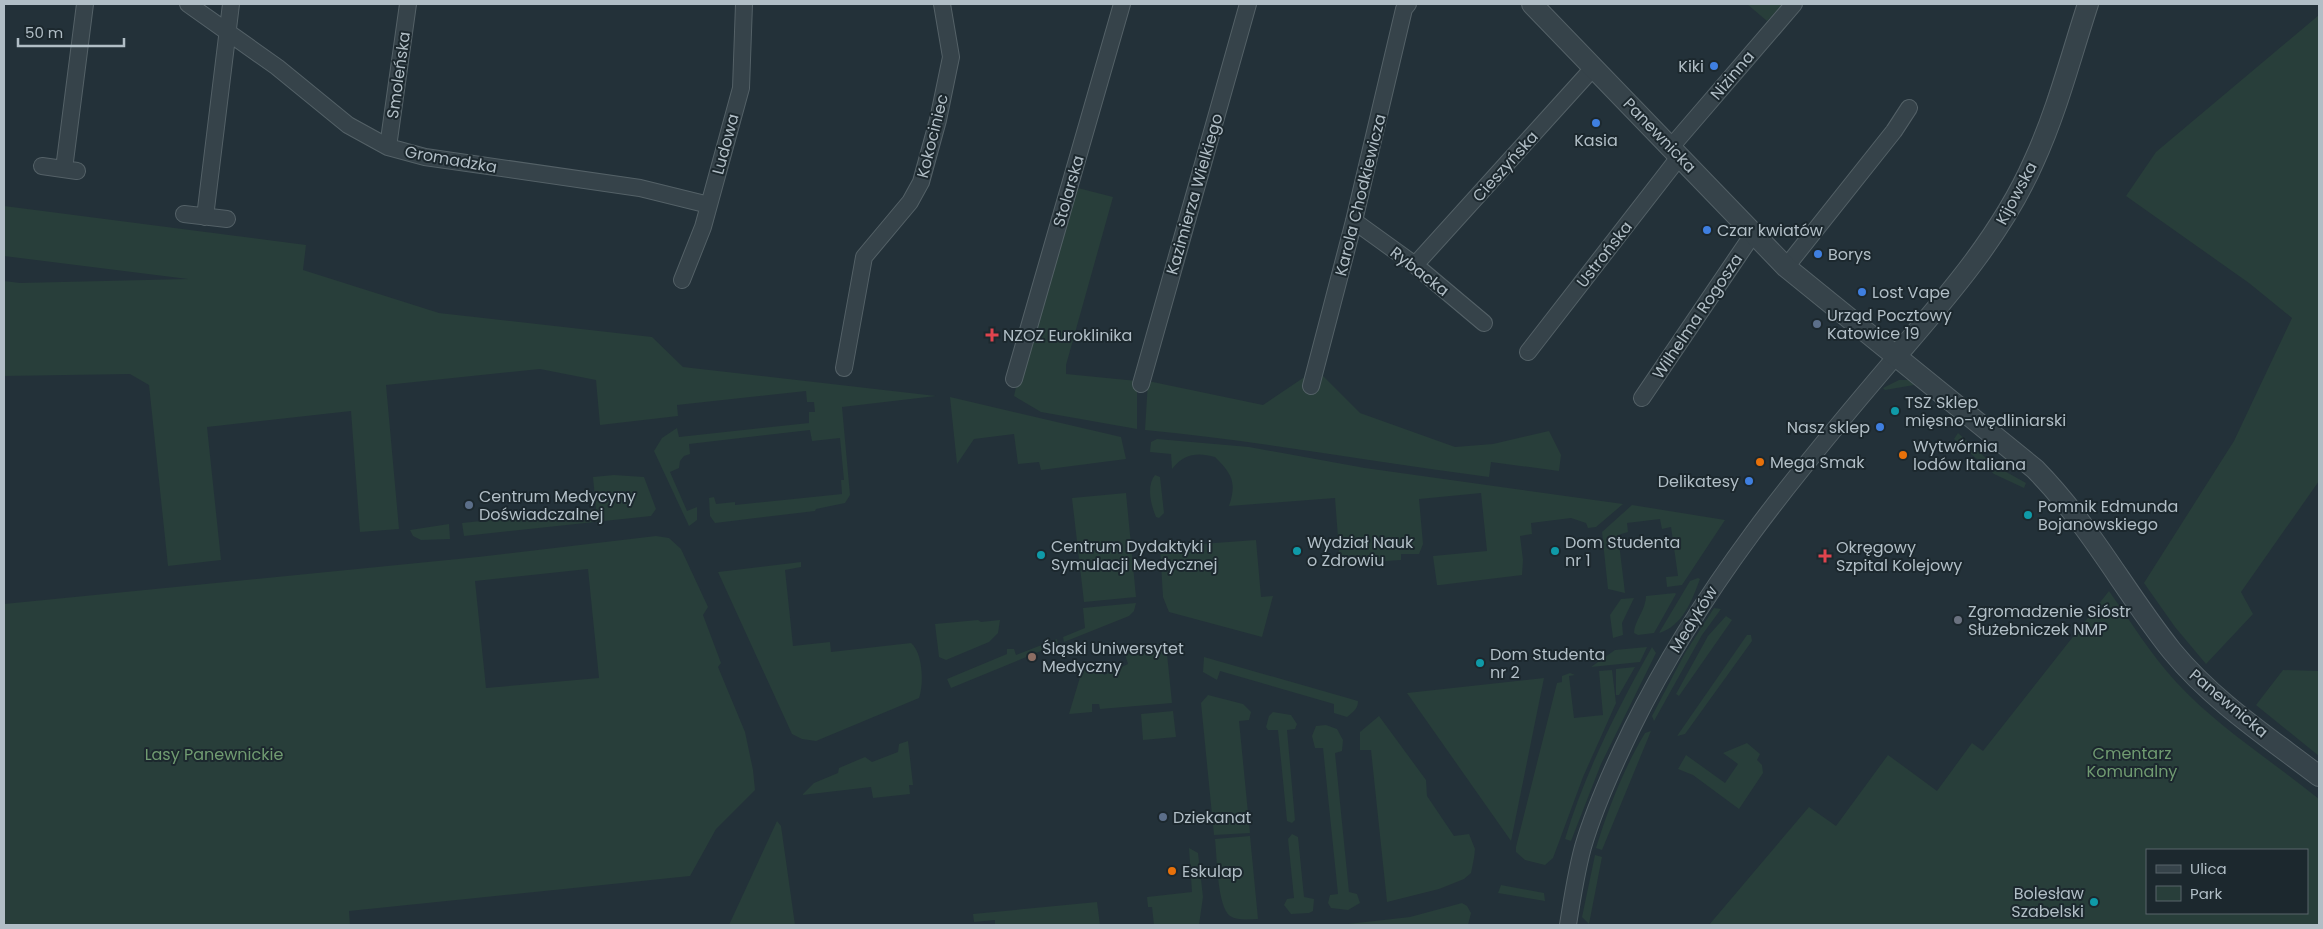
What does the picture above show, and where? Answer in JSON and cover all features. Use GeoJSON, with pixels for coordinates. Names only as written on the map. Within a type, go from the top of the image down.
{"type":"FeatureCollection","features":[{"type":"Feature","properties":{"kind":"street"},"geometry":{"type":"LineString","coordinates":[[42,166],[70,170],[85,4]]}},
{"type":"Feature","properties":{"kind":"street","name":"Gromadzka"},"geometry":{"type":"LineString","coordinates":[[188,4],[277,67],[348,125],[388,147],[425,157],[640,188],[708,205]]}},
{"type":"Feature","properties":{"kind":"street"},"geometry":{"type":"LineString","coordinates":[[205,217],[231,4]]}},
{"type":"Feature","properties":{"kind":"street","name":"Smoleńska"},"geometry":{"type":"LineString","coordinates":[[388,147],[408,4]]}},
{"type":"Feature","properties":{"kind":"street","name":"Ludowa"},"geometry":{"type":"LineString","coordinates":[[682,280],[703,227],[741,88],[744,4]]}},
{"type":"Feature","properties":{"kind":"street","name":"Kokociniec"},"geometry":{"type":"LineString","coordinates":[[844,368],[864,257],[910,202],[921,182],[938,120],[951,57],[942,4]]}},
{"type":"Feature","properties":{"kind":"street","name":"Stolarska"},"geometry":{"type":"LineString","coordinates":[[1014,379],[1122,4]]}},
{"type":"Feature","properties":{"kind":"street","name":"Kazimierza Wielkiego"},"geometry":{"type":"LineString","coordinates":[[1141,384],[1248,4]]}},
{"type":"Feature","properties":{"kind":"street","name":"Karola Chodkiewicza"},"geometry":{"type":"LineString","coordinates":[[1311,386],[1354,221],[1404,10],[1408,4]]}},
{"type":"Feature","properties":{"kind":"street","name":"Panewnicka"},"geometry":{"type":"LineString","coordinates":[[1532,4],[1786,268],[1897,355],[2048,482],[2092,535],[2166,643],[2185,666],[2227,705],[2319,776]]}},
{"type":"Feature","properties":{"kind":"street","name":"Nizinna"},"geometry":{"type":"LineString","coordinates":[[1675,152],[1794,4]]}},
{"type":"Feature","properties":{"kind":"street","name":"Kijowska"},"geometry":{"type":"LineString","coordinates":[[1897,355],[1994,233],[2018,192],[2048,128],[2088,4]]}},
{"type":"Feature","properties":{"kind":"street","name":"Cieszyńska"},"geometry":{"type":"LineString","coordinates":[[1415,265],[1594,67]]}},
{"type":"Feature","properties":{"kind":"street"},"geometry":{"type":"LineString","coordinates":[[1786,268],[1894,131],[1909,108]]}},
{"type":"Feature","properties":{"kind":"street","name":"Ustrońska"},"geometry":{"type":"LineString","coordinates":[[1528,352],[1675,152]]}},
{"type":"Feature","properties":{"kind":"street"},"geometry":{"type":"LineString","coordinates":[[184,214],[227,219]]}},
{"type":"Feature","properties":{"kind":"street","name":"Rybacka"},"geometry":{"type":"LineString","coordinates":[[1354,221],[1415,265],[1484,323]]}},
{"type":"Feature","properties":{"kind":"street","name":"Wilhelma Rogosza"},"geometry":{"type":"LineString","coordinates":[[1642,398],[1753,234]]}},
{"type":"Feature","properties":{"kind":"street","name":"Medyków"},"geometry":{"type":"LineString","coordinates":[[1568,925],[1583,848],[1600,797],[1639,714],[1676,645],[1708,593],[1788,486],[1897,355]]}},
{"type":"Feature","properties":{"kind":"green space"},"geometry":{"type":"Polygon","coordinates":[[[1747,4],[1783,4],[1767,21],[1747,4]]]}},
{"type":"Feature","properties":{"kind":"green space"},"geometry":{"type":"Polygon","coordinates":[[[2319,15],[2319,481],[2241,592],[2253,614],[2206,664],[2175,627],[2144,583],[2234,441],[2292,318],[2249,283],[2126,196],[2156,152],[2319,15]]]}},
{"type":"Feature","properties":{"kind":"green space"},"geometry":{"type":"Polygon","coordinates":[[[1074,187],[1113,197],[1066,365],[1066,374],[1137,381],[1137,429],[1041,412],[1014,396],[1018,378],[1049,289],[1074,187]]]}},
{"type":"Feature","properties":{"kind":"green space"},"geometry":{"type":"Polygon","coordinates":[[[4,206],[306,245],[303,270],[439,313],[652,337],[683,367],[936,396],[842,407],[850,495],[845,503],[816,509],[815,511],[715,523],[710,516],[709,498],[714,497],[716,504],[735,502],[735,505],[842,494],[841,480],[844,480],[840,438],[812,441],[810,430],[689,444],[690,454],[684,456],[680,461],[679,468],[670,472],[687,511],[697,507],[697,520],[689,526],[654,451],[662,438],[677,428],[679,437],[809,423],[809,412],[815,412],[814,402],[807,402],[806,391],[677,405],[678,416],[600,425],[596,380],[540,369],[386,385],[399,529],[360,532],[351,411],[207,427],[221,560],[168,566],[149,385],[130,374],[4,376],[4,281],[20,283],[188,279],[4,256],[4,206]]]}},
{"type":"Feature","properties":{"kind":"green space"},"geometry":{"type":"Polygon","coordinates":[[[1306,376],[1323,376],[1360,413],[1455,447],[1493,444],[1549,431],[1561,455],[1559,471],[1491,462],[1489,477],[1231,440],[1145,430],[1148,381],[1263,405],[1306,376]]]}},
{"type":"Feature","properties":{"kind":"green space"},"geometry":{"type":"Polygon","coordinates":[[[1899,380],[1909,380],[1914,385],[1885,390],[1883,388],[1899,380]]]}},
{"type":"Feature","properties":{"kind":"green space"},"geometry":{"type":"Polygon","coordinates":[[[950,397],[1121,437],[1126,459],[1041,470],[1039,462],[1018,464],[1014,434],[974,439],[957,464],[950,397]]]}},
{"type":"Feature","properties":{"kind":"green space"},"geometry":{"type":"Polygon","coordinates":[[[1958,433],[1987,459],[1985,463],[1996,471],[1999,468],[2026,483],[2024,488],[1994,474],[1954,439],[1958,433]]]}},
{"type":"Feature","properties":{"kind":"green space"},"geometry":{"type":"Polygon","coordinates":[[[1157,439],[1249,447],[1365,468],[1623,504],[1596,527],[1588,528],[1586,523],[1571,518],[1531,523],[1532,534],[1520,536],[1523,560],[1522,575],[1437,585],[1433,556],[1487,551],[1481,493],[1419,499],[1423,544],[1419,554],[1401,554],[1401,560],[1340,564],[1335,498],[1229,506],[1233,484],[1225,468],[1215,457],[1197,455],[1186,457],[1172,469],[1171,454],[1150,452],[1151,442],[1157,439]]]}},
{"type":"Feature","properties":{"kind":"green space"},"geometry":{"type":"Polygon","coordinates":[[[614,475],[644,477],[656,509],[651,516],[464,536],[462,523],[596,509],[593,477],[614,475]]]}},
{"type":"Feature","properties":{"kind":"green space"},"geometry":{"type":"Polygon","coordinates":[[[1155,475],[1160,477],[1164,513],[1159,518],[1156,517],[1150,496],[1152,479],[1155,475]]]}},
{"type":"Feature","properties":{"kind":"green space"},"geometry":{"type":"Polygon","coordinates":[[[1126,493],[1136,597],[1084,602],[1072,498],[1126,493]]]}},
{"type":"Feature","properties":{"kind":"green space"},"geometry":{"type":"Polygon","coordinates":[[[1632,505],[1725,520],[1682,585],[1667,587],[1666,577],[1678,576],[1671,527],[1662,529],[1660,519],[1627,523],[1628,532],[1618,535],[1625,593],[1608,589],[1602,532],[1632,505]]]}},
{"type":"Feature","properties":{"kind":"green space"},"geometry":{"type":"Polygon","coordinates":[[[449,524],[450,539],[421,540],[413,536],[410,530],[449,524]]]}},
{"type":"Feature","properties":{"kind":"green space","name":"Lasy Panewnickie"},"geometry":{"type":"Polygon","coordinates":[[[656,536],[669,538],[681,549],[708,607],[703,615],[721,663],[718,667],[745,732],[755,790],[716,829],[690,876],[349,911],[350,925],[4,925],[4,604],[478,557],[656,536]],[[588,569],[475,581],[486,688],[599,678],[588,569]]]}},
{"type":"Feature","properties":{"kind":"green space"},"geometry":{"type":"Polygon","coordinates":[[[1256,540],[1261,597],[1273,596],[1262,637],[1169,612],[1163,597],[1160,547],[1256,540]]]}},
{"type":"Feature","properties":{"kind":"green space"},"geometry":{"type":"Polygon","coordinates":[[[801,562],[801,567],[785,570],[793,646],[830,642],[831,652],[911,643],[920,661],[922,685],[919,698],[816,741],[802,739],[792,734],[718,572],[801,562]]]}},
{"type":"Feature","properties":{"kind":"green space"},"geometry":{"type":"Polygon","coordinates":[[[1700,579],[1686,611],[1674,625],[1659,633],[1690,581],[1700,579]]]}},
{"type":"Feature","properties":{"kind":"green space","name":"Cmentarz Komunalny"},"geometry":{"type":"Polygon","coordinates":[[[2109,591],[2158,661],[2193,699],[2210,715],[2319,799],[2319,925],[1709,925],[1809,807],[1836,826],[1888,755],[1937,791],[1972,743],[1983,751],[2109,591]]]}},
{"type":"Feature","properties":{"kind":"green space"},"geometry":{"type":"Polygon","coordinates":[[[1675,593],[1654,633],[1638,635],[1634,633],[1646,596],[1675,593]]]}},
{"type":"Feature","properties":{"kind":"green space"},"geometry":{"type":"Polygon","coordinates":[[[1634,598],[1622,623],[1623,635],[1613,638],[1610,615],[1621,599],[1634,598]]]}},
{"type":"Feature","properties":{"kind":"green space"},"geometry":{"type":"Polygon","coordinates":[[[1136,603],[1134,611],[1129,616],[1064,642],[1063,637],[1085,628],[1083,608],[1136,603]]]}},
{"type":"Feature","properties":{"kind":"green space"},"geometry":{"type":"Polygon","coordinates":[[[1714,608],[1721,609],[1702,635],[1654,721],[1652,716],[1685,653],[1714,608]]]}},
{"type":"Feature","properties":{"kind":"green space"},"geometry":{"type":"Polygon","coordinates":[[[1726,616],[1732,620],[1679,696],[1676,694],[1708,636],[1726,616]]]}},
{"type":"Feature","properties":{"kind":"green space"},"geometry":{"type":"Polygon","coordinates":[[[978,620],[981,622],[1000,620],[998,633],[989,642],[946,660],[939,657],[935,624],[978,620]]]}},
{"type":"Feature","properties":{"kind":"green space"},"geometry":{"type":"Polygon","coordinates":[[[1747,635],[1751,635],[1752,641],[1685,734],[1677,736],[1747,635]]]}},
{"type":"Feature","properties":{"kind":"green space"},"geometry":{"type":"Polygon","coordinates":[[[1057,639],[1058,644],[951,688],[947,679],[1007,654],[1007,649],[1014,649],[1016,655],[1057,639]]]}},
{"type":"Feature","properties":{"kind":"green space"},"geometry":{"type":"Polygon","coordinates":[[[1166,644],[1172,703],[1100,709],[1099,704],[1092,704],[1092,712],[1069,714],[1081,674],[1086,665],[1098,662],[1104,675],[1128,664],[1124,651],[1145,645],[1166,644]]]}},
{"type":"Feature","properties":{"kind":"green space"},"geometry":{"type":"Polygon","coordinates":[[[1647,647],[1640,662],[1591,667],[1615,650],[1647,647]]]}},
{"type":"Feature","properties":{"kind":"green space"},"geometry":{"type":"Polygon","coordinates":[[[1652,647],[1656,653],[1601,764],[1571,841],[1565,839],[1592,765],[1652,647]]]}},
{"type":"Feature","properties":{"kind":"green space"},"geometry":{"type":"Polygon","coordinates":[[[1204,657],[1358,701],[1357,706],[1347,717],[1334,713],[1334,704],[1220,671],[1217,680],[1203,672],[1204,657]]]}},
{"type":"Feature","properties":{"kind":"green space"},"geometry":{"type":"Polygon","coordinates":[[[1635,667],[1619,695],[1616,695],[1616,669],[1635,667]]]}},
{"type":"Feature","properties":{"kind":"green space"},"geometry":{"type":"Polygon","coordinates":[[[1612,670],[1616,703],[1583,777],[1553,858],[1545,865],[1525,860],[1516,852],[1516,847],[1557,683],[1562,682],[1562,676],[1570,673],[1575,675],[1569,676],[1574,718],[1603,715],[1599,671],[1612,670]]]}},
{"type":"Feature","properties":{"kind":"green space"},"geometry":{"type":"Polygon","coordinates":[[[2283,670],[2319,671],[2319,756],[2256,705],[2283,670]]]}},
{"type":"Feature","properties":{"kind":"green space"},"geometry":{"type":"Polygon","coordinates":[[[1544,678],[1511,841],[1407,693],[1544,678]]]}},
{"type":"Feature","properties":{"kind":"green space"},"geometry":{"type":"Polygon","coordinates":[[[1208,695],[1243,704],[1251,712],[1249,720],[1239,721],[1250,833],[1214,835],[1201,703],[1208,695]]]}},
{"type":"Feature","properties":{"kind":"green space"},"geometry":{"type":"Polygon","coordinates":[[[1173,711],[1176,737],[1143,740],[1141,714],[1173,711]]]}},
{"type":"Feature","properties":{"kind":"green space"},"geometry":{"type":"Polygon","coordinates":[[[1273,712],[1291,715],[1297,724],[1295,729],[1287,730],[1295,820],[1292,823],[1287,821],[1278,730],[1268,730],[1266,727],[1269,716],[1273,712]]]}},
{"type":"Feature","properties":{"kind":"green space"},"geometry":{"type":"Polygon","coordinates":[[[1379,716],[1426,780],[1427,796],[1454,836],[1469,834],[1475,849],[1471,873],[1464,879],[1439,889],[1387,902],[1371,750],[1360,750],[1360,732],[1379,716]]]}},
{"type":"Feature","properties":{"kind":"green space"},"geometry":{"type":"Polygon","coordinates":[[[1326,725],[1337,729],[1343,740],[1342,751],[1335,753],[1349,892],[1357,894],[1360,903],[1348,910],[1331,908],[1328,903],[1330,895],[1338,894],[1323,748],[1315,748],[1312,736],[1316,726],[1326,725]]]}},
{"type":"Feature","properties":{"kind":"green space"},"geometry":{"type":"Polygon","coordinates":[[[1651,731],[1602,850],[1596,848],[1623,774],[1645,733],[1651,731]]]}},
{"type":"Feature","properties":{"kind":"green space"},"geometry":{"type":"Polygon","coordinates":[[[908,741],[913,785],[909,785],[910,794],[873,798],[871,787],[802,795],[814,783],[838,773],[839,768],[865,757],[872,762],[898,752],[899,744],[908,741]]]}},
{"type":"Feature","properties":{"kind":"green space"},"geometry":{"type":"Polygon","coordinates":[[[1747,743],[1760,754],[1757,760],[1762,765],[1763,773],[1739,809],[1693,775],[1678,769],[1686,755],[1725,783],[1738,764],[1723,753],[1747,743]]]}},
{"type":"Feature","properties":{"kind":"green space"},"geometry":{"type":"Polygon","coordinates":[[[777,821],[781,826],[795,925],[729,925],[777,821]]]}},
{"type":"Feature","properties":{"kind":"green space"},"geometry":{"type":"Polygon","coordinates":[[[1292,834],[1298,837],[1304,897],[1314,899],[1313,911],[1309,913],[1291,914],[1284,905],[1287,899],[1294,898],[1288,839],[1292,834]]]}},
{"type":"Feature","properties":{"kind":"green space"},"geometry":{"type":"Polygon","coordinates":[[[1250,836],[1258,919],[1233,918],[1226,911],[1222,902],[1218,880],[1215,839],[1250,836]]]}},
{"type":"Feature","properties":{"kind":"green space"},"geometry":{"type":"Polygon","coordinates":[[[1189,848],[1198,853],[1203,897],[1199,925],[1154,925],[1152,907],[1148,907],[1147,897],[1192,892],[1189,848]]]}},
{"type":"Feature","properties":{"kind":"green space"},"geometry":{"type":"Polygon","coordinates":[[[1595,855],[1602,857],[1589,924],[1582,917],[1595,855]]]}},
{"type":"Feature","properties":{"kind":"green space"},"geometry":{"type":"Polygon","coordinates":[[[1501,885],[1544,893],[1545,901],[1498,893],[1501,885]]]}},
{"type":"Feature","properties":{"kind":"green space"},"geometry":{"type":"Polygon","coordinates":[[[1097,902],[1100,925],[995,925],[995,920],[974,922],[973,914],[1097,902]]]}},
{"type":"Feature","properties":{"kind":"green space"},"geometry":{"type":"Polygon","coordinates":[[[1462,903],[1467,906],[1471,913],[1468,925],[1339,925],[1410,917],[1462,903]]]}},
{"type":"Feature","properties":{"kind":"place","name":"Kiki"},"geometry":{"type":"Point","coordinates":[1714,66]}},
{"type":"Feature","properties":{"kind":"place","name":"Kasia"},"geometry":{"type":"Point","coordinates":[1596,123]}},
{"type":"Feature","properties":{"kind":"place","name":"Czar kwiatów"},"geometry":{"type":"Point","coordinates":[1707,230]}},
{"type":"Feature","properties":{"kind":"place","name":"Borys"},"geometry":{"type":"Point","coordinates":[1818,254]}},
{"type":"Feature","properties":{"kind":"place","name":"Lost Vape"},"geometry":{"type":"Point","coordinates":[1862,292]}},
{"type":"Feature","properties":{"kind":"place","name":"Urząd Pocztowy Katowice 19"},"geometry":{"type":"Point","coordinates":[1817,324]}},
{"type":"Feature","properties":{"kind":"place","name":"NZOZ Euroklinika"},"geometry":{"type":"Point","coordinates":[992,335]}},
{"type":"Feature","properties":{"kind":"place","name":"TSZ Sklep mięsno-wędliniarski"},"geometry":{"type":"Point","coordinates":[1895,411]}},
{"type":"Feature","properties":{"kind":"place","name":"Nasz sklep"},"geometry":{"type":"Point","coordinates":[1880,427]}},
{"type":"Feature","properties":{"kind":"place","name":"Wytwórnia lodów Italiana"},"geometry":{"type":"Point","coordinates":[1903,455]}},
{"type":"Feature","properties":{"kind":"place","name":"Mega Smak"},"geometry":{"type":"Point","coordinates":[1760,462]}},
{"type":"Feature","properties":{"kind":"place","name":"Delikatesy"},"geometry":{"type":"Point","coordinates":[1749,481]}},
{"type":"Feature","properties":{"kind":"place","name":"Centrum Medycyny Doświadczalnej"},"geometry":{"type":"Point","coordinates":[469,505]}},
{"type":"Feature","properties":{"kind":"place","name":"Pomnik Edmunda Bojanowskiego"},"geometry":{"type":"Point","coordinates":[2028,515]}},
{"type":"Feature","properties":{"kind":"place","name":"Wydział Nauk o Zdrowiu"},"geometry":{"type":"Point","coordinates":[1297,551]}},
{"type":"Feature","properties":{"kind":"place","name":"Dom Studenta nr 1"},"geometry":{"type":"Point","coordinates":[1555,551]}},
{"type":"Feature","properties":{"kind":"place","name":"Centrum Dydaktyki i Symulacji Medycznej"},"geometry":{"type":"Point","coordinates":[1041,555]}},
{"type":"Feature","properties":{"kind":"place","name":"Okręgowy Szpital Kolejowy"},"geometry":{"type":"Point","coordinates":[1825,556]}},
{"type":"Feature","properties":{"kind":"place","name":"Zgromadzenie Sióstr Służebniczek NMP"},"geometry":{"type":"Point","coordinates":[1958,620]}},
{"type":"Feature","properties":{"kind":"place","name":"Śląski Uniwersytet Medyczny"},"geometry":{"type":"Point","coordinates":[1032,657]}},
{"type":"Feature","properties":{"kind":"place","name":"Dom Studenta nr 2"},"geometry":{"type":"Point","coordinates":[1480,663]}},
{"type":"Feature","properties":{"kind":"place","name":"Dziekanat"},"geometry":{"type":"Point","coordinates":[1163,817]}},
{"type":"Feature","properties":{"kind":"place","name":"Eskulap"},"geometry":{"type":"Point","coordinates":[1172,871]}},
{"type":"Feature","properties":{"kind":"place","name":"Bolesław Szabelski"},"geometry":{"type":"Point","coordinates":[2094,902]}}]}
